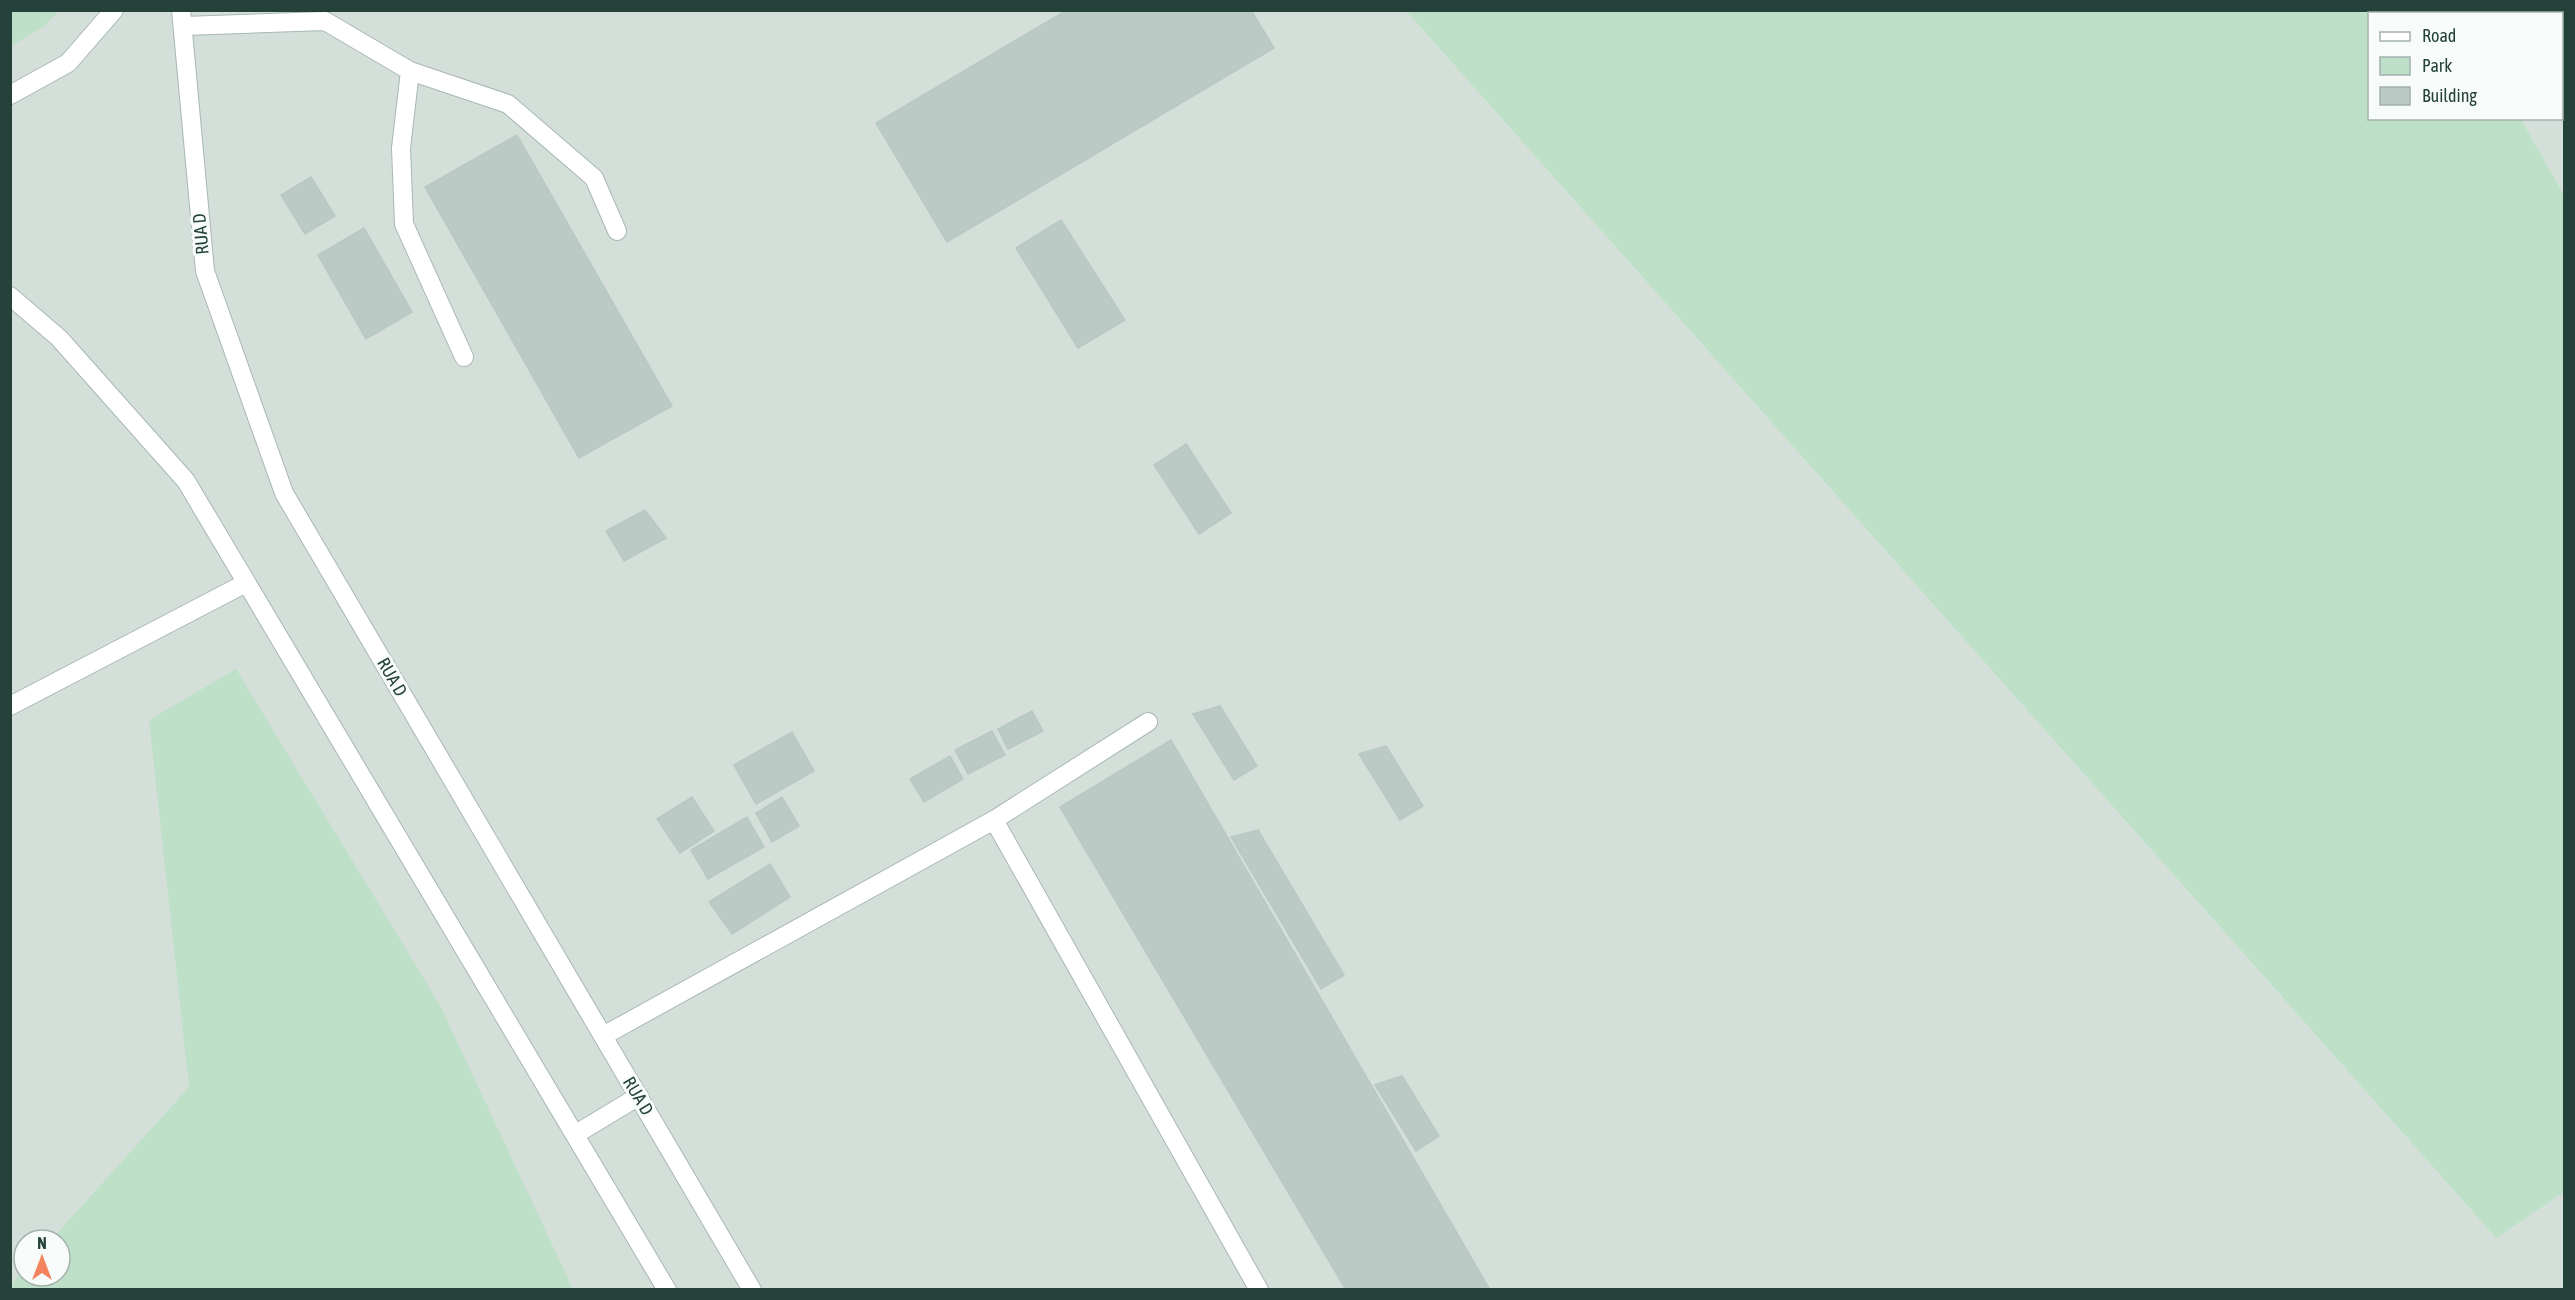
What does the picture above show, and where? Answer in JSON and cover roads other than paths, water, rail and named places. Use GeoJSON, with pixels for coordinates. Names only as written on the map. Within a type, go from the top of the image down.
{"type":"FeatureCollection","features":[{"type":"Feature","properties":{"kind":"street"},"geometry":{"type":"LineString","coordinates":[[10,95],[68,63],[114,10]]}},
{"type":"Feature","properties":{"kind":"street"},"geometry":{"type":"LineString","coordinates":[[182,18],[325,21],[410,71],[508,104],[594,178],[616,231]]}},
{"type":"Feature","properties":{"kind":"street","name":"RUA D"},"geometry":{"type":"LineString","coordinates":[[182,18],[205,271],[284,493],[752,1290]]}},
{"type":"Feature","properties":{"kind":"street"},"geometry":{"type":"LineString","coordinates":[[410,71],[401,148],[404,224],[464,357]]}},
{"type":"Feature","properties":{"kind":"street"},"geometry":{"type":"LineString","coordinates":[[10,296],[59,338],[186,481],[667,1290]]}},
{"type":"Feature","properties":{"kind":"street"},"geometry":{"type":"LineString","coordinates":[[10,705],[246,583]]}},
{"type":"Feature","properties":{"kind":"street"},"geometry":{"type":"LineString","coordinates":[[603,1036],[994,820],[1148,722]]}},
{"type":"Feature","properties":{"kind":"street"},"geometry":{"type":"LineString","coordinates":[[994,820],[1259,1290]]}},
{"type":"Feature","properties":{"kind":"street"},"geometry":{"type":"LineString","coordinates":[[576,1134],[639,1096]]}}]}
